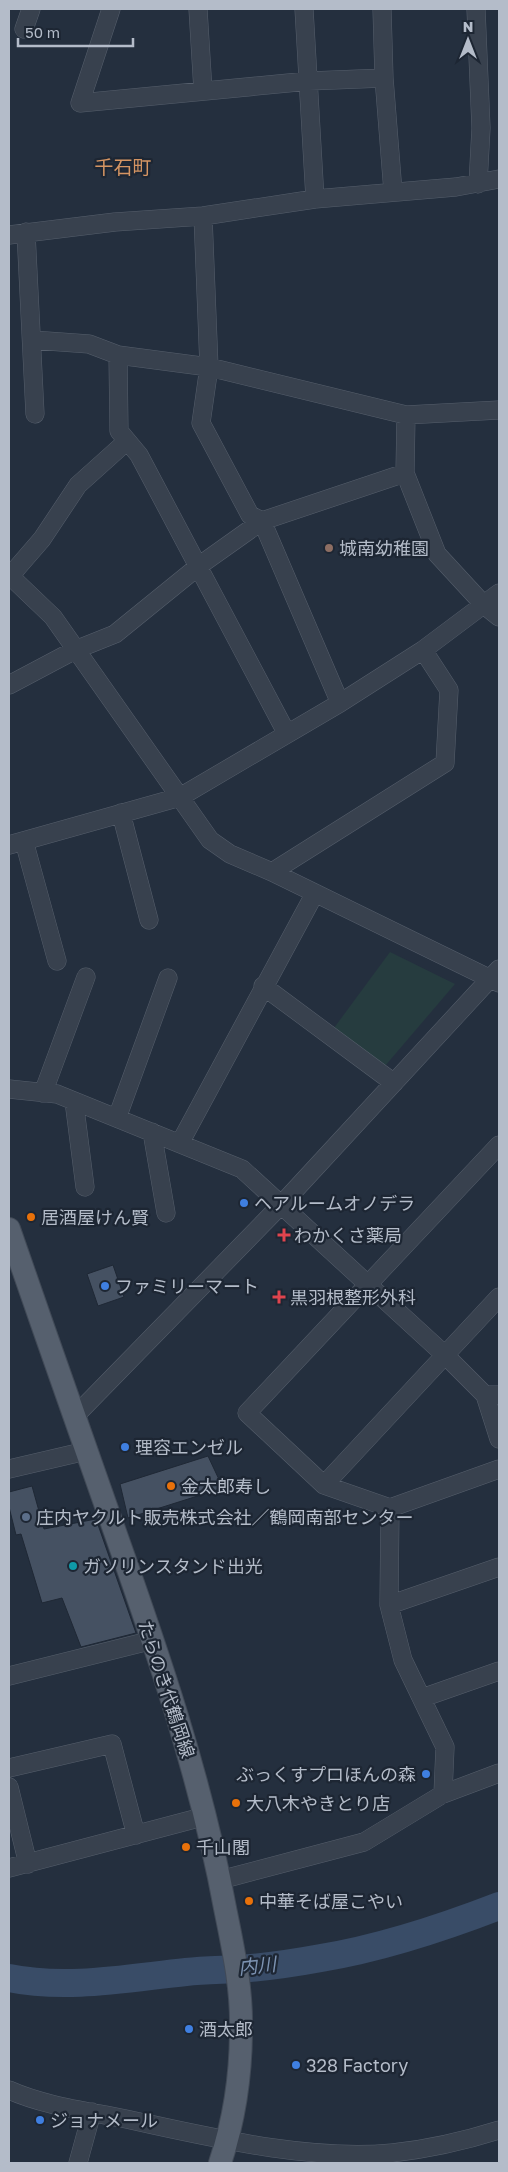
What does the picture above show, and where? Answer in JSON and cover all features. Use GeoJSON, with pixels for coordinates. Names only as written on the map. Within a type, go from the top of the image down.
{"type":"FeatureCollection","features":[{"type":"Feature","properties":{"kind":"main road","name":"たらのき代鶴岡線"},"geometry":{"type":"LineString","coordinates":[[9,1229],[153,1640],[206,1816],[233,1948],[242,2027],[239,2073],[227,2141],[220,2163]]}},
{"type":"Feature","properties":{"kind":"street"},"geometry":{"type":"LineString","coordinates":[[24,28],[31,9]]}},
{"type":"Feature","properties":{"kind":"street"},"geometry":{"type":"LineString","coordinates":[[111,9],[80,103],[309,82],[384,78]]}},
{"type":"Feature","properties":{"kind":"street"},"geometry":{"type":"LineString","coordinates":[[198,9],[203,91]]}},
{"type":"Feature","properties":{"kind":"street"},"geometry":{"type":"LineString","coordinates":[[304,9],[315,199]]}},
{"type":"Feature","properties":{"kind":"street"},"geometry":{"type":"LineString","coordinates":[[382,9],[384,78],[393,192]]}},
{"type":"Feature","properties":{"kind":"street"},"geometry":{"type":"LineString","coordinates":[[476,9],[481,128],[478,184]]}},
{"type":"Feature","properties":{"kind":"street"},"geometry":{"type":"LineString","coordinates":[[35,414],[32,340],[17,234],[115,222],[203,216],[315,199],[478,184],[499,179]]}},
{"type":"Feature","properties":{"kind":"street"},"geometry":{"type":"LineString","coordinates":[[203,216],[209,367],[201,423],[250,515],[262,521],[340,703]]}},
{"type":"Feature","properties":{"kind":"street"},"geometry":{"type":"LineString","coordinates":[[32,340],[89,344],[118,355],[209,367],[406,415],[499,410]]}},
{"type":"Feature","properties":{"kind":"street"},"geometry":{"type":"LineString","coordinates":[[118,355],[119,431],[139,455],[200,565],[287,734]]}},
{"type":"Feature","properties":{"kind":"street"},"geometry":{"type":"LineString","coordinates":[[406,415],[405,473],[437,554],[484,605],[499,618]]}},
{"type":"Feature","properties":{"kind":"street"},"geometry":{"type":"LineString","coordinates":[[75,1416],[281,1205],[496,977],[230,854],[210,840],[53,617],[9,575],[42,539],[78,485],[127,441]]}},
{"type":"Feature","properties":{"kind":"street"},"geometry":{"type":"LineString","coordinates":[[9,685],[75,650],[115,634],[200,565],[262,521],[405,473]]}},
{"type":"Feature","properties":{"kind":"street"},"geometry":{"type":"LineString","coordinates":[[57,961],[16,843],[180,797],[340,703],[422,650],[499,593]]}},
{"type":"Feature","properties":{"kind":"street"},"geometry":{"type":"LineString","coordinates":[[272,872],[445,763],[449,690],[422,650]]}},
{"type":"Feature","properties":{"kind":"street"},"geometry":{"type":"LineString","coordinates":[[121,813],[149,920]]}},
{"type":"Feature","properties":{"kind":"street"},"geometry":{"type":"LineString","coordinates":[[180,1143],[263,986],[315,893]]}},
{"type":"Feature","properties":{"kind":"street"},"geometry":{"type":"LineString","coordinates":[[42,1093],[86,977]]}},
{"type":"Feature","properties":{"kind":"street"},"geometry":{"type":"LineString","coordinates":[[116,1118],[168,978]]}},
{"type":"Feature","properties":{"kind":"street"},"geometry":{"type":"LineString","coordinates":[[263,986],[394,1083]]}},
{"type":"Feature","properties":{"kind":"street"},"geometry":{"type":"LineString","coordinates":[[9,1089],[57,1094],[242,1169],[446,1356],[492,1395],[499,1439]]}},
{"type":"Feature","properties":{"kind":"street"},"geometry":{"type":"LineString","coordinates":[[74,1101],[85,1187]]}},
{"type":"Feature","properties":{"kind":"street"},"geometry":{"type":"LineString","coordinates":[[152,1132],[166,1213]]}},
{"type":"Feature","properties":{"kind":"street"},"geometry":{"type":"LineString","coordinates":[[499,1145],[247,1413],[324,1485],[390,1508],[499,1469]]}},
{"type":"Feature","properties":{"kind":"street"},"geometry":{"type":"LineString","coordinates":[[324,1485],[499,1297]]}},
{"type":"Feature","properties":{"kind":"street"},"geometry":{"type":"LineString","coordinates":[[9,1469],[86,1451]]}},
{"type":"Feature","properties":{"kind":"street"},"geometry":{"type":"LineString","coordinates":[[390,1508],[390,1605],[403,1660],[445,1747],[443,1794]]}},
{"type":"Feature","properties":{"kind":"street"},"geometry":{"type":"LineString","coordinates":[[390,1605],[499,1567]]}},
{"type":"Feature","properties":{"kind":"street"},"geometry":{"type":"LineString","coordinates":[[9,1676],[153,1640]]}},
{"type":"Feature","properties":{"kind":"street"},"geometry":{"type":"LineString","coordinates":[[422,1698],[499,1671]]}},
{"type":"Feature","properties":{"kind":"street"},"geometry":{"type":"LineString","coordinates":[[9,1768],[112,1744],[136,1835]]}},
{"type":"Feature","properties":{"kind":"street"},"geometry":{"type":"LineString","coordinates":[[220,1880],[364,1842],[443,1794],[499,1773]]}},
{"type":"Feature","properties":{"kind":"street"},"geometry":{"type":"LineString","coordinates":[[9,1787],[28,1864]]}},
{"type":"Feature","properties":{"kind":"street"},"geometry":{"type":"LineString","coordinates":[[9,1868],[206,1816]]}},
{"type":"Feature","properties":{"kind":"street"},"geometry":{"type":"LineString","coordinates":[[9,2090],[57,2105],[227,2141],[327,2158],[391,2153],[455,2144],[499,2130]]}},
{"type":"Feature","properties":{"kind":"street"},"geometry":{"type":"LineString","coordinates":[[78,2163],[92,2112]]}},
{"type":"Feature","properties":{"kind":"green space"},"geometry":{"type":"Polygon","coordinates":[[[390,952],[455,984],[385,1066],[334,1028],[390,952]]]}},
{"type":"Feature","properties":{"kind":"building","name":"ファミリーマート"},"geometry":{"type":"Polygon","coordinates":[[[113,1265],[124,1297],[98,1306],[87,1274],[113,1265]]]}},
{"type":"Feature","properties":{"kind":"building","name":"金太郎寿し"},"geometry":{"type":"Polygon","coordinates":[[[208,1456],[223,1488],[128,1518],[120,1484],[208,1456]]]}},
{"type":"Feature","properties":{"kind":"building","name":"ガソリンスタンド出光"},"geometry":{"type":"Polygon","coordinates":[[[32,1486],[44,1529],[96,1519],[136,1633],[81,1647],[62,1598],[42,1603],[21,1534],[16,1535],[9,1507],[9,1492],[32,1486]]]}},
{"type":"Feature","properties":{"kind":"waterway","name":"内川"},"geometry":{"type":"LineString","coordinates":[[9,1978],[53,1983],[98,1982],[192,1971],[249,1968],[290,1963],[367,1949],[456,1922],[499,1906]]}},
{"type":"Feature","properties":{"kind":"place","name":"城南幼稚園"},"geometry":{"type":"Point","coordinates":[329,548]}},
{"type":"Feature","properties":{"kind":"place","name":"ヘアルームオノデラ"},"geometry":{"type":"Point","coordinates":[244,1203]}},
{"type":"Feature","properties":{"kind":"place","name":"居酒屋けん賢"},"geometry":{"type":"Point","coordinates":[31,1217]}},
{"type":"Feature","properties":{"kind":"place","name":"わかくさ薬局"},"geometry":{"type":"Point","coordinates":[284,1235]}},
{"type":"Feature","properties":{"kind":"place","name":"ファミリーマート"},"geometry":{"type":"Point","coordinates":[105,1286]}},
{"type":"Feature","properties":{"kind":"place","name":"黒羽根整形外科"},"geometry":{"type":"Point","coordinates":[279,1297]}},
{"type":"Feature","properties":{"kind":"place","name":"理容エンゼル"},"geometry":{"type":"Point","coordinates":[125,1447]}},
{"type":"Feature","properties":{"kind":"place","name":"金太郎寿し"},"geometry":{"type":"Point","coordinates":[171,1486]}},
{"type":"Feature","properties":{"kind":"place","name":"庄内ヤクルト販売株式会社／鶴岡南部センター"},"geometry":{"type":"Point","coordinates":[26,1517]}},
{"type":"Feature","properties":{"kind":"place","name":"ガソリンスタンド出光"},"geometry":{"type":"Point","coordinates":[73,1566]}},
{"type":"Feature","properties":{"kind":"place","name":"ぶっくすプロほんの森"},"geometry":{"type":"Point","coordinates":[426,1774]}},
{"type":"Feature","properties":{"kind":"place","name":"大八木やきとり店"},"geometry":{"type":"Point","coordinates":[236,1803]}},
{"type":"Feature","properties":{"kind":"place","name":"千山閣"},"geometry":{"type":"Point","coordinates":[186,1847]}},
{"type":"Feature","properties":{"kind":"place","name":"中華そば屋こやい"},"geometry":{"type":"Point","coordinates":[249,1901]}},
{"type":"Feature","properties":{"kind":"place","name":"酒太郎"},"geometry":{"type":"Point","coordinates":[189,2029]}},
{"type":"Feature","properties":{"kind":"place","name":"328 Factory"},"geometry":{"type":"Point","coordinates":[296,2065]}},
{"type":"Feature","properties":{"kind":"place","name":"ジョナメール"},"geometry":{"type":"Point","coordinates":[40,2120]}},
{"type":"Feature","properties":{"kind":"district","name":"千石町"},"geometry":{"type":"Point","coordinates":[123,166]}}]}
